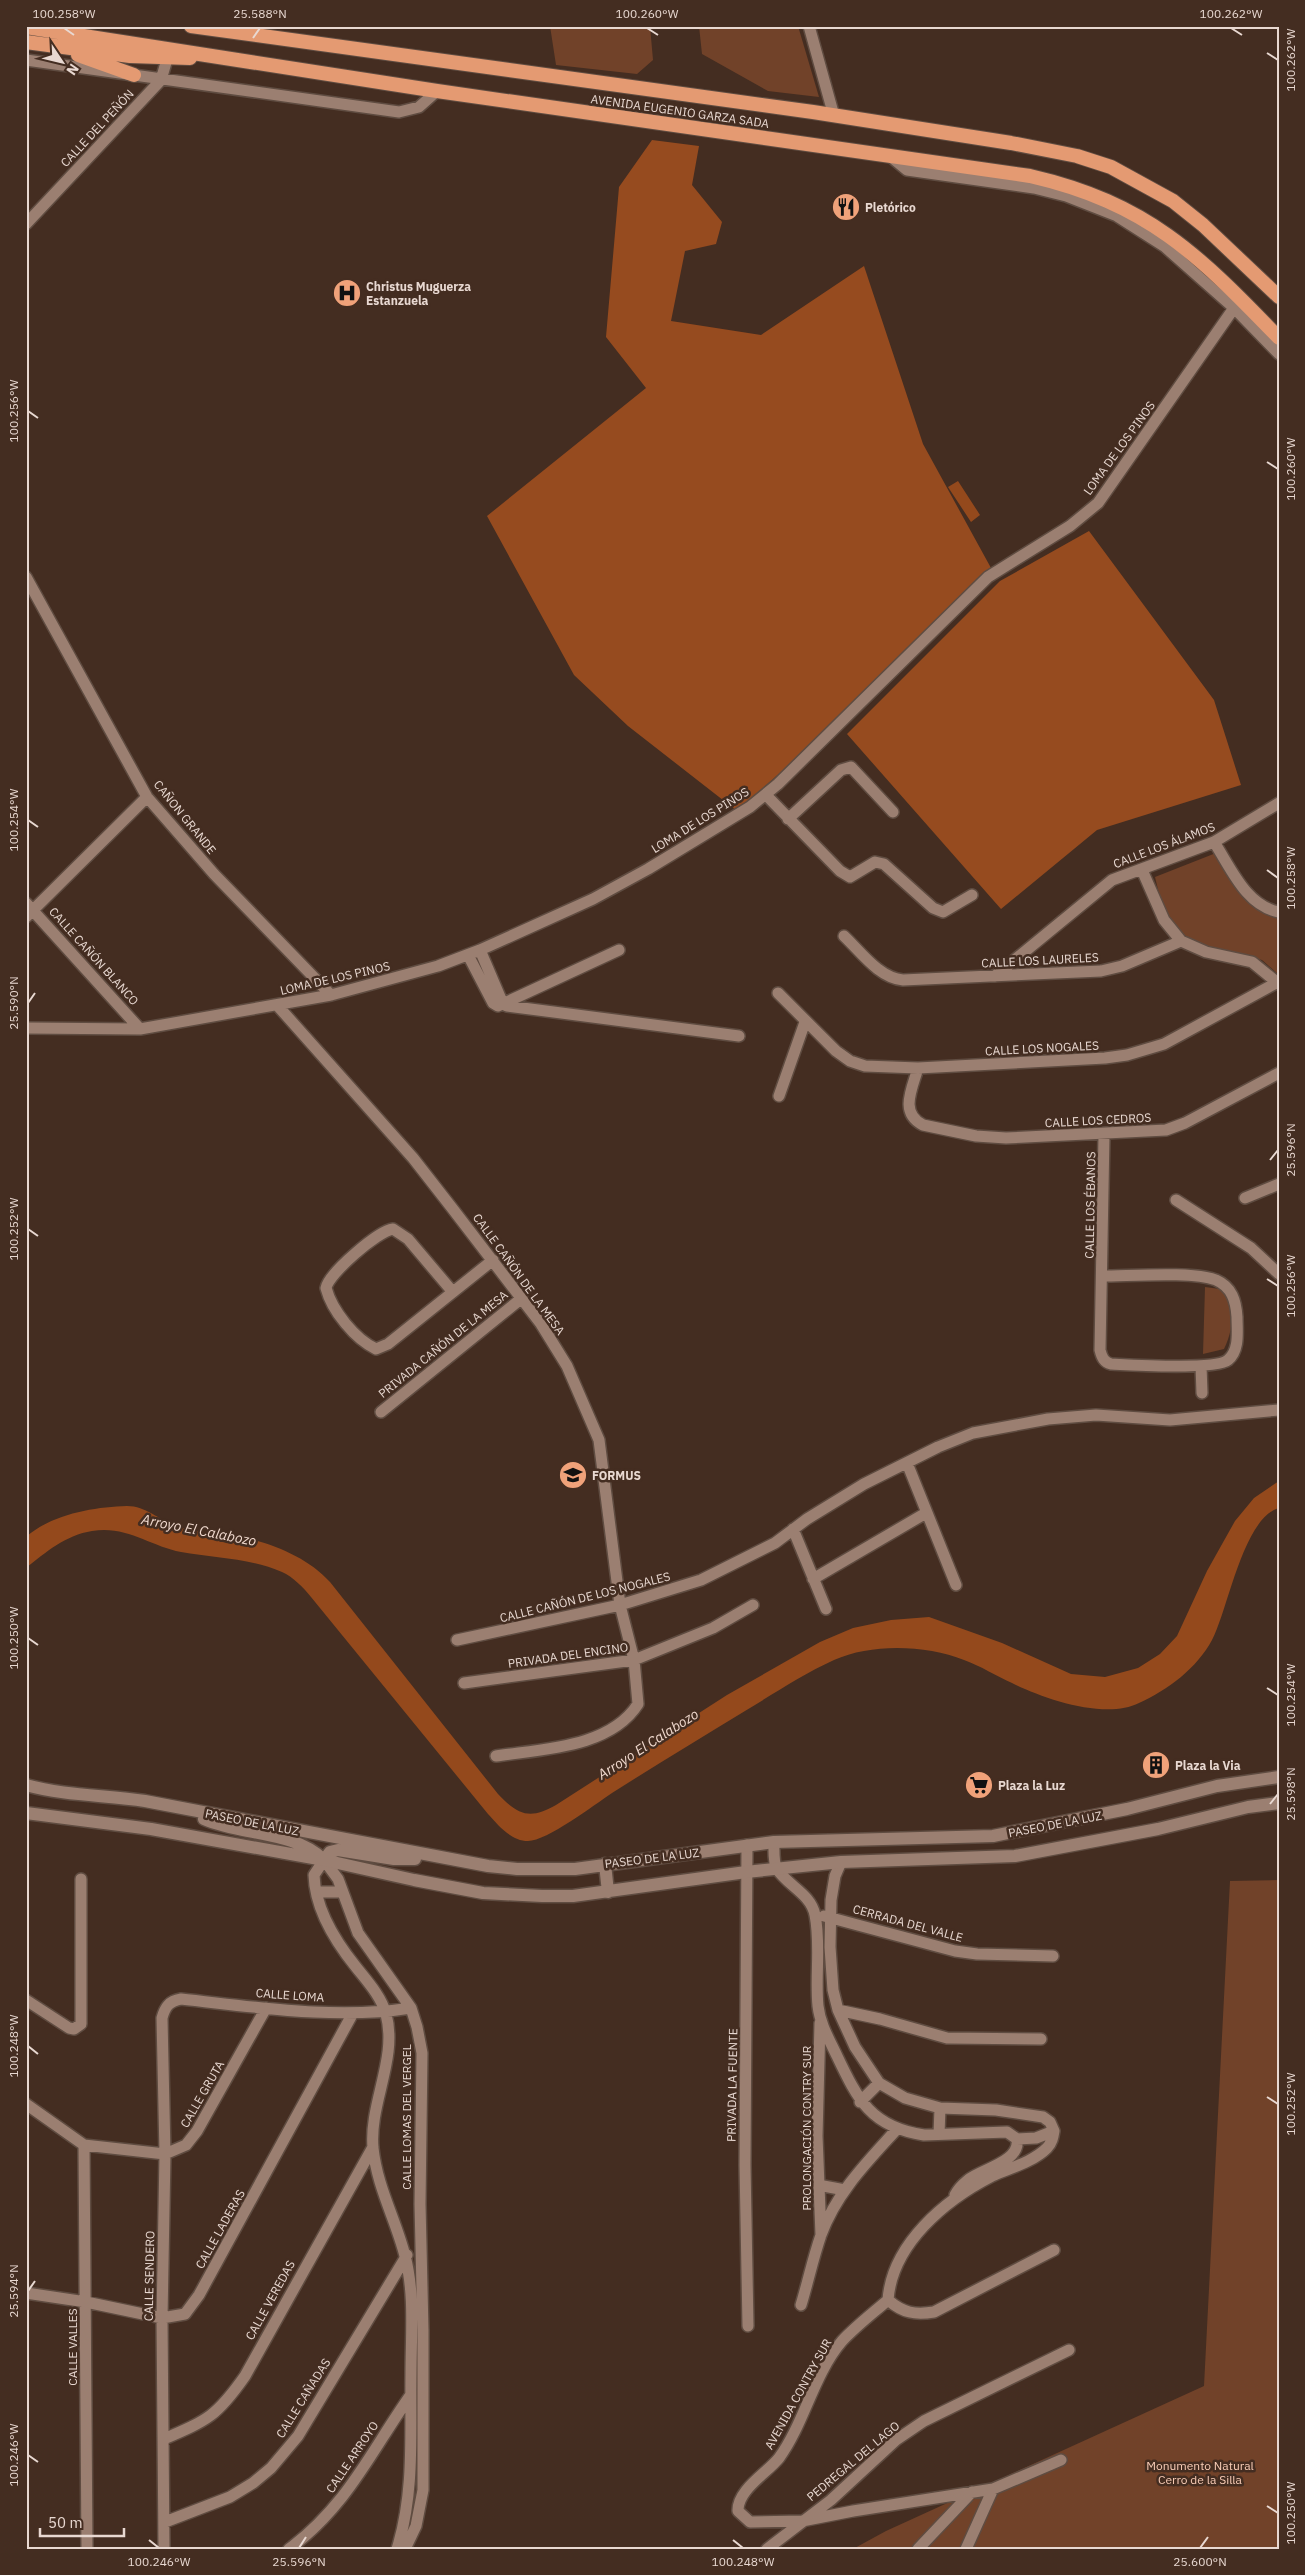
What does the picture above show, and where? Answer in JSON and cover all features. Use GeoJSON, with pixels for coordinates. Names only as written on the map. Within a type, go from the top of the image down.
{"type":"FeatureCollection","features":[{"type":"Feature","properties":{"kind":"highway","name":"AVENIDA EUGENIO GARZA SADA"},"geometry":{"type":"LineString","coordinates":[[191,26],[245,30],[834,116],[1012,143],[1077,156],[1111,167],[1173,201],[1204,225],[1279,297]]}},
{"type":"Feature","properties":{"kind":"highway","name":"AVENIDA EUGENIO GARZA SADA"},"geometry":{"type":"LineString","coordinates":[[26,27],[221,56],[437,92],[1030,176],[1066,184],[1124,207],[1177,240],[1211,269],[1279,338]]}},
{"type":"Feature","properties":{"kind":"highway"},"geometry":{"type":"LineString","coordinates":[[26,42],[167,59],[221,56]]}},
{"type":"Feature","properties":{"kind":"highway"},"geometry":{"type":"LineString","coordinates":[[52,46],[134,75]]}},
{"type":"Feature","properties":{"kind":"street"},"geometry":{"type":"LineString","coordinates":[[809,26],[834,116]]}},
{"type":"Feature","properties":{"kind":"street"},"geometry":{"type":"LineString","coordinates":[[161,80],[167,59]]}},
{"type":"Feature","properties":{"kind":"street"},"geometry":{"type":"LineString","coordinates":[[26,60],[399,112],[419,106],[437,92]]}},
{"type":"Feature","properties":{"kind":"street","name":"CALLE DEL PEÑÓN"},"geometry":{"type":"LineString","coordinates":[[26,224],[161,80]]}},
{"type":"Feature","properties":{"kind":"street"},"geometry":{"type":"LineString","coordinates":[[890,156],[907,170],[1034,188],[1066,196],[1117,216],[1164,246],[1234,308],[1279,354]]}},
{"type":"Feature","properties":{"kind":"street","name":"LOMA DE LOS PINOS"},"geometry":{"type":"LineString","coordinates":[[26,1028],[140,1028],[277,1005],[417,972],[468,955],[593,899],[735,817],[766,795],[988,577],[1070,526],[1098,503],[1234,308]]}},
{"type":"Feature","properties":{"kind":"street","name":"CAÑON GRANDE"},"geometry":{"type":"LineString","coordinates":[[26,577],[148,797],[214,874],[330,994]]}},
{"type":"Feature","properties":{"kind":"street"},"geometry":{"type":"LineString","coordinates":[[788,819],[841,770],[851,767],[893,812]]}},
{"type":"Feature","properties":{"kind":"street"},"geometry":{"type":"LineString","coordinates":[[766,795],[840,871],[850,877],[875,862],[884,864],[933,908],[943,912],[972,895]]}},
{"type":"Feature","properties":{"kind":"street"},"geometry":{"type":"LineString","coordinates":[[29,910],[148,797]]}},
{"type":"Feature","properties":{"kind":"street","name":"CALLE LOS ÁLAMOS"},"geometry":{"type":"LineString","coordinates":[[995,976],[1112,880],[1123,874],[1142,870],[1214,842],[1279,803]]}},
{"type":"Feature","properties":{"kind":"street"},"geometry":{"type":"LineString","coordinates":[[1214,842],[1249,895],[1263,907],[1279,912]]}},
{"type":"Feature","properties":{"kind":"street"},"geometry":{"type":"LineString","coordinates":[[1142,870],[1164,920],[1181,941],[1206,952],[1252,962],[1278,983]]}},
{"type":"Feature","properties":{"kind":"street","name":"CALLE CAÑÓN BLANCO"},"geometry":{"type":"LineString","coordinates":[[29,910],[140,1028]]}},
{"type":"Feature","properties":{"kind":"street","name":"CALLE LOS LAURELES"},"geometry":{"type":"LineString","coordinates":[[844,936],[880,971],[894,980],[1101,971],[1122,966],[1181,941]]}},
{"type":"Feature","properties":{"kind":"street"},"geometry":{"type":"LineString","coordinates":[[480,950],[503,1004],[509,1007],[640,1022],[739,1036]]}},
{"type":"Feature","properties":{"kind":"street"},"geometry":{"type":"LineString","coordinates":[[468,955],[493,1003],[498,1006],[619,950]]}},
{"type":"Feature","properties":{"kind":"street","name":"CALLE LOS NOGALES"},"geometry":{"type":"LineString","coordinates":[[778,993],[805,1022],[836,1051],[850,1061],[865,1066],[918,1068],[1105,1058],[1145,1051],[1164,1044],[1278,983]]}},
{"type":"Feature","properties":{"kind":"street","name":"CALLE CAÑÓN DE LA MESA"},"geometry":{"type":"LineString","coordinates":[[277,1005],[413,1158],[522,1298],[567,1366],[599,1440],[620,1605],[634,1660],[638,1704],[627,1718],[588,1740],[496,1756]]}},
{"type":"Feature","properties":{"kind":"street"},"geometry":{"type":"LineString","coordinates":[[779,1096],[805,1022]]}},
{"type":"Feature","properties":{"kind":"street","name":"CALLE LOS CEDROS"},"geometry":{"type":"LineString","coordinates":[[918,1068],[908,1107],[910,1115],[923,1125],[976,1136],[1104,1134],[1166,1130],[1185,1123],[1279,1074]]}},
{"type":"Feature","properties":{"kind":"street","name":"CALLE LOS ÉBANOS"},"geometry":{"type":"LineString","coordinates":[[1102,1276],[1202,1276],[1226,1286],[1236,1303],[1237,1345],[1228,1361],[1201,1366],[1121,1365],[1104,1360],[1100,1350],[1104,1134]]}},
{"type":"Feature","properties":{"kind":"street"},"geometry":{"type":"LineString","coordinates":[[1245,1198],[1279,1184]]}},
{"type":"Feature","properties":{"kind":"street"},"geometry":{"type":"LineString","coordinates":[[1176,1200],[1251,1248],[1279,1274]]}},
{"type":"Feature","properties":{"kind":"street"},"geometry":{"type":"LineString","coordinates":[[452,1291],[408,1239],[393,1229],[380,1234],[332,1275],[326,1288],[331,1303],[361,1340],[376,1349],[388,1344],[493,1260]]}},
{"type":"Feature","properties":{"kind":"street","name":"PRIVADA CAÑÓN DE LA MESA"},"geometry":{"type":"LineString","coordinates":[[381,1412],[522,1298]]}},
{"type":"Feature","properties":{"kind":"street"},"geometry":{"type":"LineString","coordinates":[[1201,1366],[1202,1393]]}},
{"type":"Feature","properties":{"kind":"street","name":"CALLE CAÑÓN DE LOS NOGALES"},"geometry":{"type":"LineString","coordinates":[[457,1640],[620,1605],[701,1580],[775,1544],[793,1529],[864,1484],[938,1447],[973,1433],[1048,1419],[1096,1415],[1170,1420],[1279,1410]]}},
{"type":"Feature","properties":{"kind":"street"},"geometry":{"type":"LineString","coordinates":[[907,1463],[956,1585]]}},
{"type":"Feature","properties":{"kind":"street"},"geometry":{"type":"LineString","coordinates":[[813,1579],[926,1513]]}},
{"type":"Feature","properties":{"kind":"street"},"geometry":{"type":"LineString","coordinates":[[793,1529],[826,1609]]}},
{"type":"Feature","properties":{"kind":"street","name":"PRIVADA DEL ENCINO"},"geometry":{"type":"LineString","coordinates":[[464,1683],[634,1660],[705,1631],[752,1605]]}},
{"type":"Feature","properties":{"kind":"street","name":"PASEO DE LA LUZ"},"geometry":{"type":"LineString","coordinates":[[26,1785],[49,1790],[105,1794],[430,1856],[516,1869],[575,1869],[774,1842],[993,1836],[1119,1811],[1217,1786],[1279,1777]]}},
{"type":"Feature","properties":{"kind":"street","name":"PASEO DE LA LUZ"},"geometry":{"type":"LineString","coordinates":[[26,1813],[151,1829],[324,1860],[414,1880],[483,1892],[573,1896],[777,1868],[841,1862],[1015,1856],[1158,1829],[1248,1807],[1279,1803]]}},
{"type":"Feature","properties":{"kind":"street"},"geometry":{"type":"LineString","coordinates":[[184,1809],[228,1827],[300,1844],[315,1851],[324,1860],[333,1850],[394,1859],[416,1859],[430,1856]]}},
{"type":"Feature","properties":{"kind":"street"},"geometry":{"type":"LineString","coordinates":[[900,1839],[900,1860]]}},
{"type":"Feature","properties":{"kind":"street"},"geometry":{"type":"LineString","coordinates":[[774,1842],[777,1868],[806,1897],[815,1914],[817,1989],[820,2021],[860,2102],[882,2121],[897,2129],[924,2135],[1007,2132],[1016,2139],[1036,2138],[1054,2131]]}},
{"type":"Feature","properties":{"kind":"street","name":"PRIVADA LA FUENTE"},"geometry":{"type":"LineString","coordinates":[[747,1845],[745,2165],[748,2326]]}},
{"type":"Feature","properties":{"kind":"street","name":"CALLE LOMAS DEL VERGEL"},"geometry":{"type":"LineString","coordinates":[[397,2549],[406,2523],[409,2500],[412,2316],[405,2256],[386,2204],[373,2147],[376,2111],[390,2035],[385,2012],[375,1992],[337,1941],[324,1917],[314,1875],[324,1860],[338,1879],[358,1933],[411,2008],[422,2053],[420,2241],[422,2490],[416,2526],[405,2549]]}},
{"type":"Feature","properties":{"kind":"street"},"geometry":{"type":"LineString","coordinates":[[841,1862],[832,1887],[831,1974],[838,2010],[855,2047],[879,2082],[905,2098],[940,2108],[1032,2114],[1043,2117],[1050,2122],[1054,2131],[1048,2147],[1039,2154],[992,2177],[952,2200]]}},
{"type":"Feature","properties":{"kind":"street"},"geometry":{"type":"LineString","coordinates":[[605,1864],[608,1892]]}},
{"type":"Feature","properties":{"kind":"street"},"geometry":{"type":"LineString","coordinates":[[26,2000],[69,2028],[74,2029],[81,2024],[81,1879]]}},
{"type":"Feature","properties":{"kind":"street"},"geometry":{"type":"LineString","coordinates":[[317,1892],[342,1892]]}},
{"type":"Feature","properties":{"kind":"street","name":"CERRADA DEL VALLE"},"geometry":{"type":"LineString","coordinates":[[815,1914],[955,1951],[977,1954],[1053,1956]]}},
{"type":"Feature","properties":{"kind":"street"},"geometry":{"type":"LineString","coordinates":[[337,1941],[358,1933]]}},
{"type":"Feature","properties":{"kind":"street","name":"CALLE LOMA"},"geometry":{"type":"LineString","coordinates":[[168,2004],[181,1999],[266,2008],[353,2013],[385,2012],[411,2008]]}},
{"type":"Feature","properties":{"kind":"street","name":"CALLE SENDERO"},"geometry":{"type":"LineString","coordinates":[[164,2549],[162,2318],[165,2154],[162,2018],[168,2004]]}},
{"type":"Feature","properties":{"kind":"street","name":"CALLE GRUTA"},"geometry":{"type":"LineString","coordinates":[[165,2154],[179,2149],[192,2140],[266,2008]]}},
{"type":"Feature","properties":{"kind":"street"},"geometry":{"type":"LineString","coordinates":[[838,2010],[880,2019],[948,2038],[1041,2039]]}},
{"type":"Feature","properties":{"kind":"street","name":"CALLE LADERAS"},"geometry":{"type":"LineString","coordinates":[[26,2293],[86,2302],[162,2318],[185,2314],[199,2295],[353,2013]]}},
{"type":"Feature","properties":{"kind":"street","name":"PROLONGACIÓN CONTRY SUR"},"geometry":{"type":"LineString","coordinates":[[820,2021],[818,2185],[821,2234]]}},
{"type":"Feature","properties":{"kind":"street"},"geometry":{"type":"LineString","coordinates":[[860,2102],[879,2082]]}},
{"type":"Feature","properties":{"kind":"street"},"geometry":{"type":"LineString","coordinates":[[26,2104],[84,2145],[165,2154]]}},
{"type":"Feature","properties":{"kind":"street"},"geometry":{"type":"LineString","coordinates":[[939,2134],[940,2108]]}},
{"type":"Feature","properties":{"kind":"street","name":"PROLONGACIÓN CONTRY SUR"},"geometry":{"type":"LineString","coordinates":[[801,2305],[821,2234],[845,2190],[897,2129]]}},
{"type":"Feature","properties":{"kind":"street"},"geometry":{"type":"LineString","coordinates":[[1016,2139],[1018,2142],[1012,2154],[968,2179],[952,2200],[929,2222],[903,2254],[889,2286],[888,2300],[907,2312],[918,2314],[934,2312],[1054,2250]]}},
{"type":"Feature","properties":{"kind":"street","name":"CALLE VALLES"},"geometry":{"type":"LineString","coordinates":[[84,2145],[87,2549]]}},
{"type":"Feature","properties":{"kind":"street","name":"CALLE VEREDAS"},"geometry":{"type":"LineString","coordinates":[[164,2439],[214,2415],[228,2400],[245,2376],[373,2147]]}},
{"type":"Feature","properties":{"kind":"street"},"geometry":{"type":"LineString","coordinates":[[818,2185],[845,2190]]}},
{"type":"Feature","properties":{"kind":"street","name":"CALLE CAÑADAS"},"geometry":{"type":"LineString","coordinates":[[165,2522],[230,2497],[253,2483],[277,2462],[298,2436],[405,2256],[420,2241]]}},
{"type":"Feature","properties":{"kind":"street","name":"AVENIDA CONTRY SUR"},"geometry":{"type":"LineString","coordinates":[[888,2300],[842,2341],[820,2378],[781,2455],[738,2504],[738,2511],[750,2522],[802,2521],[993,2489],[1060,2460]]}},
{"type":"Feature","properties":{"kind":"street","name":"PEDREGAL DEL LAGO"},"geometry":{"type":"LineString","coordinates":[[767,2549],[831,2500],[896,2440],[924,2420],[1070,2350]]}},
{"type":"Feature","properties":{"kind":"street","name":"CALLE ARROYO"},"geometry":{"type":"LineString","coordinates":[[289,2549],[323,2519],[345,2496],[410,2396]]}},
{"type":"Feature","properties":{"kind":"street"},"geometry":{"type":"LineString","coordinates":[[966,2549],[993,2489]]}},
{"type":"Feature","properties":{"kind":"street"},"geometry":{"type":"LineString","coordinates":[[918,2549],[972,2492]]}},
{"type":"Feature","properties":{"kind":"green space"},"geometry":{"type":"Polygon","coordinates":[[[550,26],[650,26],[653,60],[637,74],[556,65],[550,26]]]}},
{"type":"Feature","properties":{"kind":"green space"},"geometry":{"type":"Polygon","coordinates":[[[699,26],[798,26],[819,97],[768,91],[702,54],[699,26]]]}},
{"type":"Feature","properties":{"kind":"green space"},"geometry":{"type":"Polygon","coordinates":[[[1216,853],[1241,893],[1257,909],[1279,918],[1279,975],[1262,960],[1199,945],[1177,930],[1162,906],[1155,877],[1216,853]]]}},
{"type":"Feature","properties":{"kind":"green space"},"geometry":{"type":"Polygon","coordinates":[[[1205,1287],[1220,1289],[1232,1301],[1232,1314],[1230,1332],[1224,1349],[1203,1354],[1205,1287]]]}},
{"type":"Feature","properties":{"kind":"green space","name":"Monumento Natural Cerro de la Silla"},"geometry":{"type":"Polygon","coordinates":[[[1279,1880],[1279,2549],[853,2549],[886,2531],[1204,2386],[1230,1881],[1279,1880]]]}},
{"type":"Feature","properties":{"kind":"shaded area"},"geometry":{"type":"Polygon","coordinates":[[[652,140],[699,146],[692,185],[722,222],[716,244],[685,251],[671,321],[761,335],[864,266],[923,444],[991,568],[798,757],[737,811],[628,726],[574,675],[487,516],[646,388],[606,337],[619,187],[652,140]]]}},
{"type":"Feature","properties":{"kind":"shaded area"},"geometry":{"type":"Polygon","coordinates":[[[958,481],[980,515],[971,522],[948,487],[958,481]]]}},
{"type":"Feature","properties":{"kind":"shaded area"},"geometry":{"type":"Polygon","coordinates":[[[1089,531],[1214,700],[1241,785],[1097,830],[1001,909],[847,734],[1000,581],[1089,531]]]}},
{"type":"Feature","properties":{"kind":"shaded area"},"geometry":{"type":"Polygon","coordinates":[[[1279,1481],[1279,1508],[1266,1515],[1246,1546],[1212,1640],[1190,1669],[1171,1685],[1150,1698],[1125,1708],[1093,1708],[1058,1701],[1041,1695],[964,1660],[933,1651],[899,1648],[865,1651],[823,1665],[612,1793],[558,1829],[528,1841],[511,1835],[492,1818],[308,1593],[286,1574],[270,1567],[245,1561],[181,1552],[127,1533],[104,1530],[83,1533],[65,1540],[26,1568],[26,1537],[36,1529],[74,1513],[127,1506],[147,1511],[179,1527],[232,1535],[272,1545],[285,1551],[309,1564],[330,1582],[498,1794],[518,1811],[531,1814],[539,1813],[556,1805],[727,1695],[820,1642],[853,1628],[891,1620],[929,1617],[1002,1643],[1071,1674],[1105,1677],[1138,1668],[1160,1654],[1177,1636],[1207,1571],[1235,1521],[1254,1498],[1279,1481]]]}},
{"type":"Feature","properties":{"kind":"place","name":"Pletórico"},"geometry":{"type":"Point","coordinates":[846,207]}},
{"type":"Feature","properties":{"kind":"place","name":"Christus Muguerza Estanzuela"},"geometry":{"type":"Point","coordinates":[347,293]}},
{"type":"Feature","properties":{"kind":"place","name":"FORMUS"},"geometry":{"type":"Point","coordinates":[573,1475]}},
{"type":"Feature","properties":{"kind":"place","name":"Plaza la Via"},"geometry":{"type":"Point","coordinates":[1156,1765]}},
{"type":"Feature","properties":{"kind":"place","name":"Plaza la Luz"},"geometry":{"type":"Point","coordinates":[979,1785]}},
{"type":"Feature","properties":{"kind":"water label","name":"Arroyo El Calabozo"},"geometry":{"type":"Point","coordinates":[199,1530]}},
{"type":"Feature","properties":{"kind":"water label","name":"Arroyo El Calabozo"},"geometry":{"type":"Point","coordinates":[648,1744]}}]}
